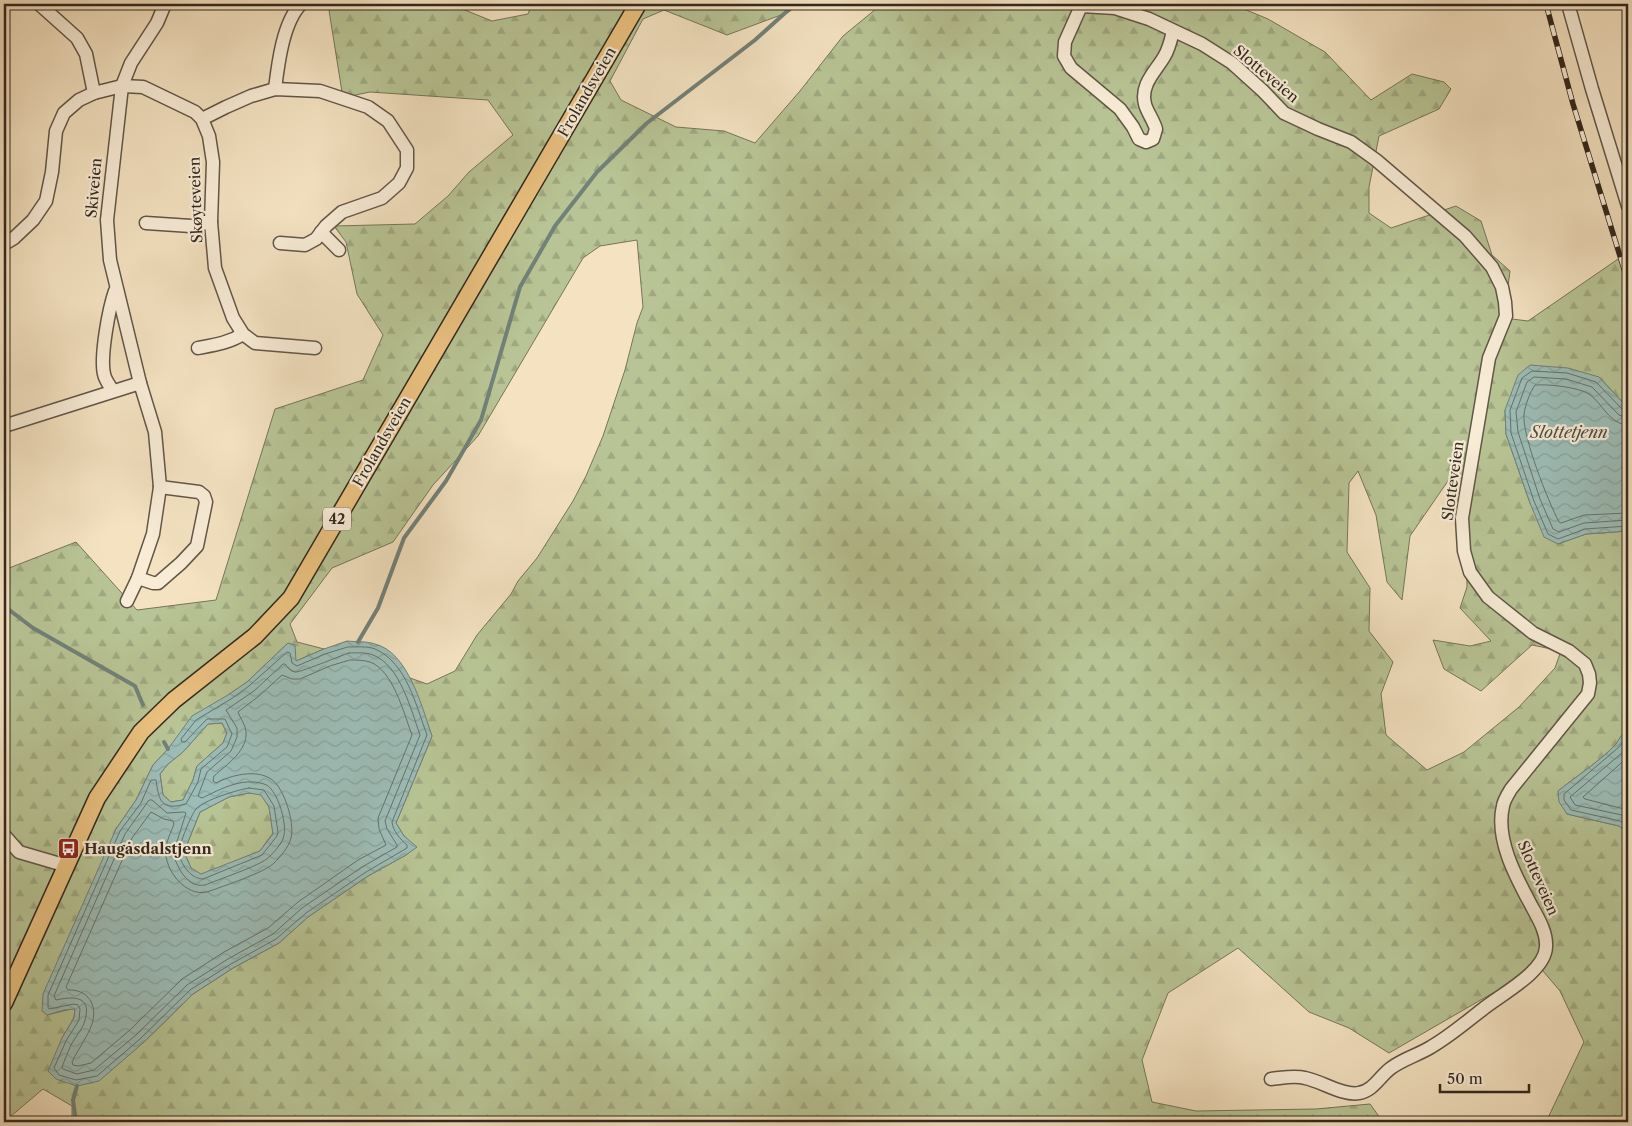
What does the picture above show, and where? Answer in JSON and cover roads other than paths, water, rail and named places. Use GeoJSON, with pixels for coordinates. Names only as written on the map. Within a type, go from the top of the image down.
{"type":"FeatureCollection","features":[{"type":"Feature","properties":{"kind":"main road","name":"Frolandsveien"},"geometry":{"type":"LineString","coordinates":[[4,1003],[97,798],[141,732],[174,700],[255,636],[291,598],[638,4]]}},
{"type":"Feature","properties":{"kind":"street"},"geometry":{"type":"LineString","coordinates":[[39,4],[77,38],[86,54],[94,93]]}},
{"type":"Feature","properties":{"kind":"street","name":"Skiveien"},"geometry":{"type":"LineString","coordinates":[[127,602],[138,578],[153,534],[160,487],[155,432],[140,383],[116,288],[110,260],[107,220],[122,86],[131,63],[157,23],[165,4]]}},
{"type":"Feature","properties":{"kind":"street"},"geometry":{"type":"LineString","coordinates":[[275,89],[287,28],[296,9],[301,4]]}},
{"type":"Feature","properties":{"kind":"street"},"geometry":{"type":"LineString","coordinates":[[1568,4],[1628,206]]}},
{"type":"Feature","properties":{"kind":"street","name":"Slotteveien"},"geometry":{"type":"LineString","coordinates":[[1173,31],[1170,46],[1148,78],[1144,94],[1145,106],[1151,115],[1156,129],[1153,139],[1146,142],[1139,139],[1120,108],[1071,68],[1064,56],[1065,42],[1079,5],[1115,8],[1149,19],[1202,44],[1232,63],[1264,91],[1284,113],[1351,142],[1364,151],[1465,236],[1492,267],[1502,287],[1506,302],[1506,316],[1489,358],[1462,518],[1464,551],[1470,572],[1488,598],[1533,633],[1569,651],[1585,664],[1590,683],[1588,694],[1511,789],[1503,803],[1501,815],[1505,844],[1522,889],[1542,927],[1547,949],[1542,961],[1513,988],[1452,1034],[1392,1067],[1370,1089],[1361,1093],[1346,1092],[1303,1077],[1271,1079]]}},
{"type":"Feature","properties":{"kind":"street"},"geometry":{"type":"LineString","coordinates":[[4,244],[14,238],[33,220],[46,201],[52,172],[56,131],[64,114],[79,100],[94,93],[122,86],[143,87],[195,112],[202,120],[226,106],[275,89],[320,91],[368,107],[388,121],[407,150],[407,168],[399,183],[382,198],[342,212],[316,239],[305,245],[280,243]]}},
{"type":"Feature","properties":{"kind":"street","name":"Skøyteveien"},"geometry":{"type":"LineString","coordinates":[[202,120],[209,136],[213,162],[211,222],[215,268],[233,318],[243,334]]}},
{"type":"Feature","properties":{"kind":"street"},"geometry":{"type":"LineString","coordinates":[[146,223],[191,226],[211,222]]}},
{"type":"Feature","properties":{"kind":"street"},"geometry":{"type":"LineString","coordinates":[[321,232],[339,250]]}},
{"type":"Feature","properties":{"kind":"street"},"geometry":{"type":"LineString","coordinates":[[114,391],[104,376],[102,363],[107,328],[116,288]]}},
{"type":"Feature","properties":{"kind":"street"},"geometry":{"type":"LineString","coordinates":[[198,348],[235,339],[243,334],[254,342],[315,348]]}},
{"type":"Feature","properties":{"kind":"street"},"geometry":{"type":"LineString","coordinates":[[4,426],[140,383]]}},
{"type":"Feature","properties":{"kind":"street"},"geometry":{"type":"LineString","coordinates":[[138,578],[158,583],[181,563],[199,542],[206,502],[204,496],[199,492],[160,487]]}},
{"type":"Feature","properties":{"kind":"street"},"geometry":{"type":"LineString","coordinates":[[4,835],[19,852],[67,866]]}},
{"type":"Feature","properties":{"kind":"water","name":"Slottetjenn"},"geometry":{"type":"Polygon","coordinates":[[[1530,365],[1568,368],[1599,377],[1628,408],[1628,531],[1586,534],[1558,544],[1544,537],[1506,434],[1505,410],[1518,375],[1530,365]]]}},
{"type":"Feature","properties":{"kind":"water","name":"Haugåsdalstjenn"},"geometry":{"type":"Polygon","coordinates":[[[347,641],[375,644],[387,649],[396,658],[412,682],[432,736],[396,823],[404,836],[417,847],[368,876],[308,917],[279,943],[233,968],[193,994],[143,1043],[99,1081],[77,1086],[56,1079],[48,1071],[62,1038],[74,1018],[75,1009],[47,1015],[42,1011],[43,994],[116,829],[136,800],[153,765],[168,749],[192,716],[247,682],[288,643],[295,645],[296,661],[347,641]],[[222,723],[208,724],[160,774],[163,795],[171,802],[183,800],[193,780],[197,766],[223,743],[227,733],[222,723]],[[249,793],[229,797],[200,812],[184,852],[191,868],[201,874],[260,851],[273,834],[269,807],[261,795],[249,793]]]}},
{"type":"Feature","properties":{"kind":"water"},"geometry":{"type":"Polygon","coordinates":[[[1628,729],[1628,833],[1619,826],[1567,814],[1559,802],[1558,791],[1604,756],[1628,729]]]}},
{"type":"Feature","properties":{"kind":"waterway"},"geometry":{"type":"LineString","coordinates":[[358,642],[378,608],[404,538],[446,481],[481,420],[520,287],[555,226],[597,172],[647,123],[755,40],[795,4]]}},
{"type":"Feature","properties":{"kind":"waterway"},"geometry":{"type":"LineString","coordinates":[[4,606],[33,628],[135,686],[143,705]]}},
{"type":"Feature","properties":{"kind":"waterway"},"geometry":{"type":"LineString","coordinates":[[164,742],[168,749]]}},
{"type":"Feature","properties":{"kind":"waterway"},"geometry":{"type":"LineString","coordinates":[[76,1122],[73,1100],[77,1086]]}},
{"type":"Feature","properties":{"kind":"railway"},"geometry":{"type":"LineString","coordinates":[[1546,4],[1573,104],[1628,282]]}},
{"type":"Feature","properties":{"kind":"place","name":"Haugåsdalstjenn"},"geometry":{"type":"Point","coordinates":[68,849]}}]}
